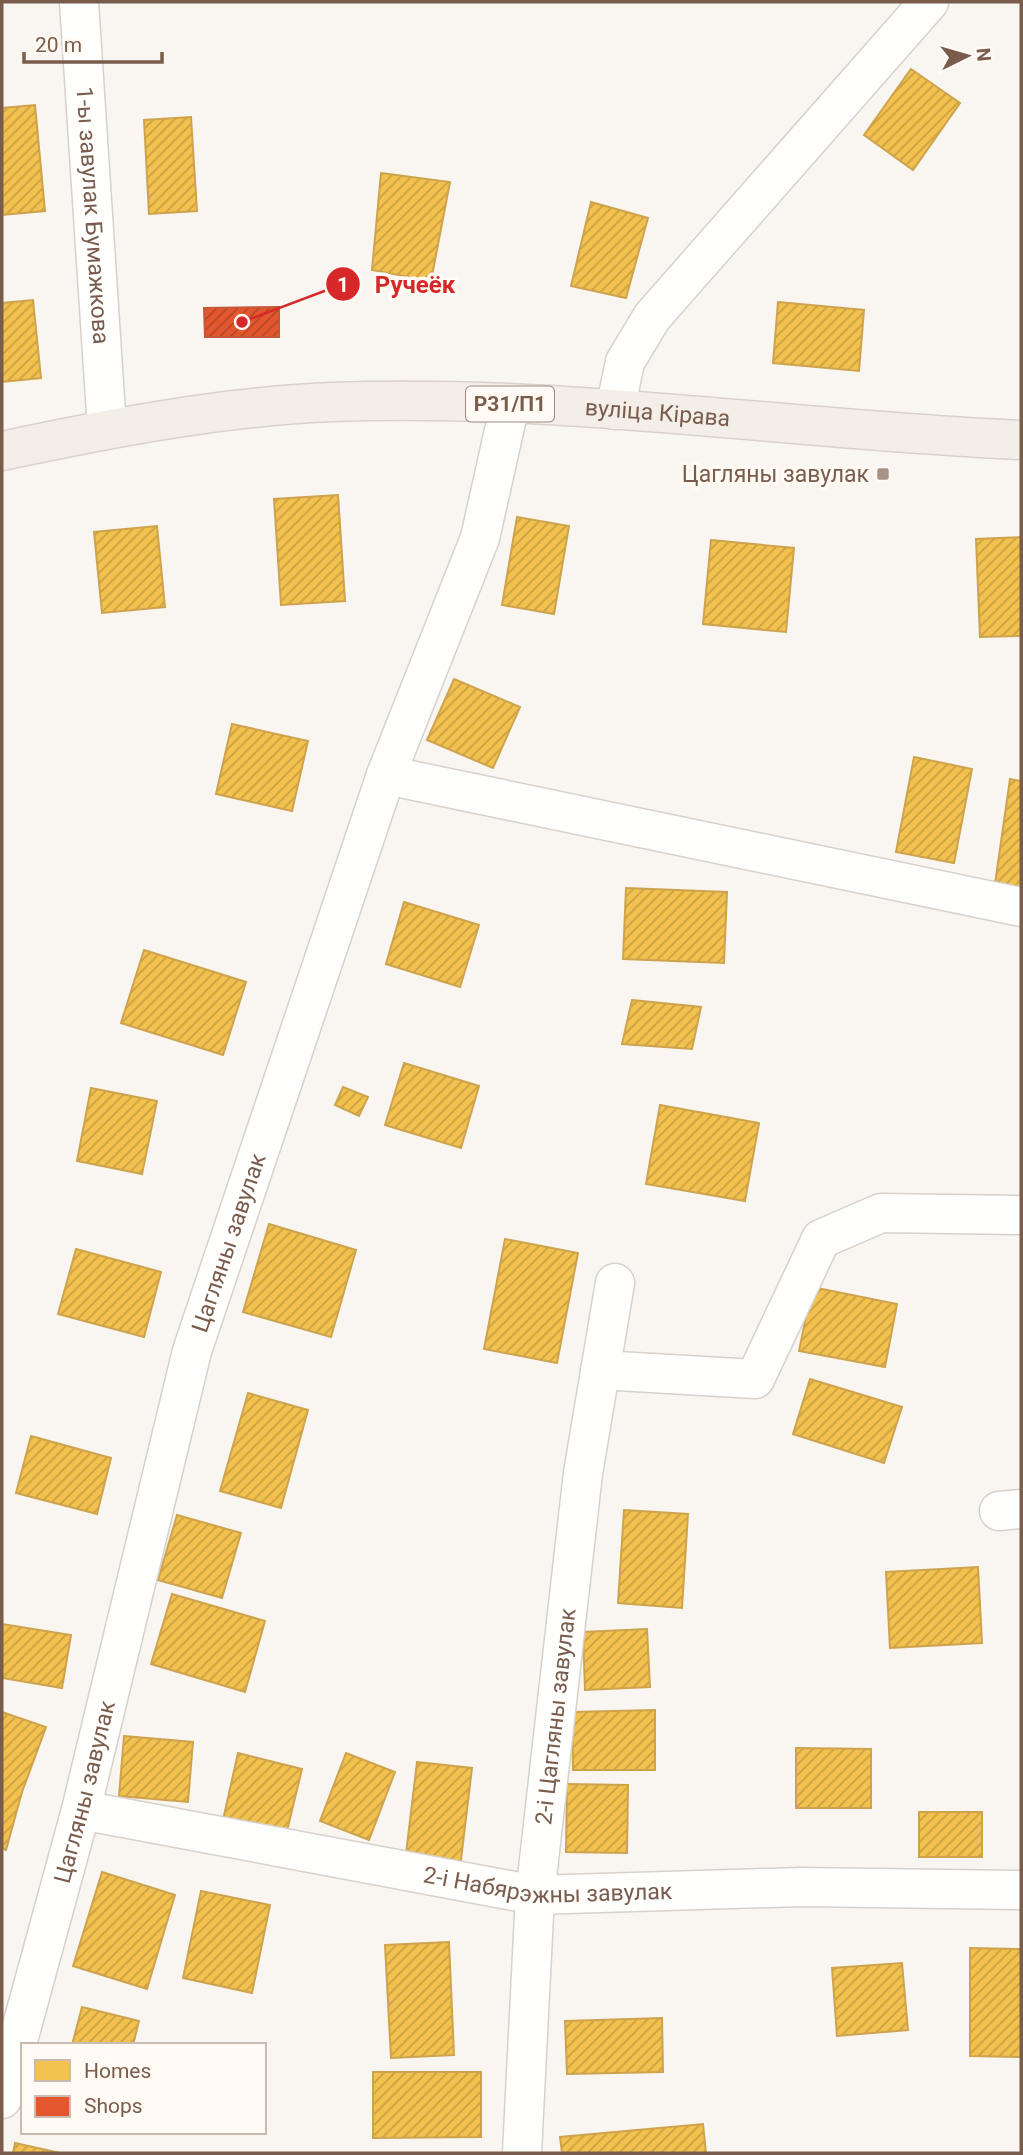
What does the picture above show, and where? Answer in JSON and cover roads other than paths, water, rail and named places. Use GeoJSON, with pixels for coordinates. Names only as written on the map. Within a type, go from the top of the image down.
{"type":"FeatureCollection","features":[{"type":"Feature","properties":{"kind":"main road","name":"вуліца Кірава"},"geometry":{"type":"LineString","coordinates":[[2,451],[107,429],[220,412],[330,402],[510,404],[1021,440]]}},
{"type":"Feature","properties":{"kind":"street","name":"1-ы завулак Бумажкова"},"geometry":{"type":"LineString","coordinates":[[79,2],[107,429]]}},
{"type":"Feature","properties":{"kind":"street"},"geometry":{"type":"LineString","coordinates":[[615,410],[625,362],[652,317],[929,2]]}},
{"type":"Feature","properties":{"kind":"street","name":"Цагляны завулак"},"geometry":{"type":"LineString","coordinates":[[2,2099],[81,1810],[192,1351],[386,775],[480,538],[510,404]]}},
{"type":"Feature","properties":{"kind":"street"},"geometry":{"type":"LineString","coordinates":[[386,775],[1021,907]]}},
{"type":"Feature","properties":{"kind":"street"},"geometry":{"type":"LineString","coordinates":[[600,1370],[755,1379],[821,1240],[881,1213],[1021,1215]]}},
{"type":"Feature","properties":{"kind":"street","name":"2-і Цагляны завулак"},"geometry":{"type":"LineString","coordinates":[[522,2153],[535,1895],[583,1473],[615,1283]]}},
{"type":"Feature","properties":{"kind":"street","name":"2-і Набярэжны завулак"},"geometry":{"type":"LineString","coordinates":[[81,1810],[535,1895],[801,1888],[1021,1890]]}},
{"type":"Feature","properties":{"kind":"place","name":"Ручеёк"},"geometry":{"type":"Point","coordinates":[242,322]}},
{"type":"Feature","properties":{"kind":"place","name":"Цагляны завулак"},"geometry":{"type":"Point","coordinates":[883,474]}}]}
